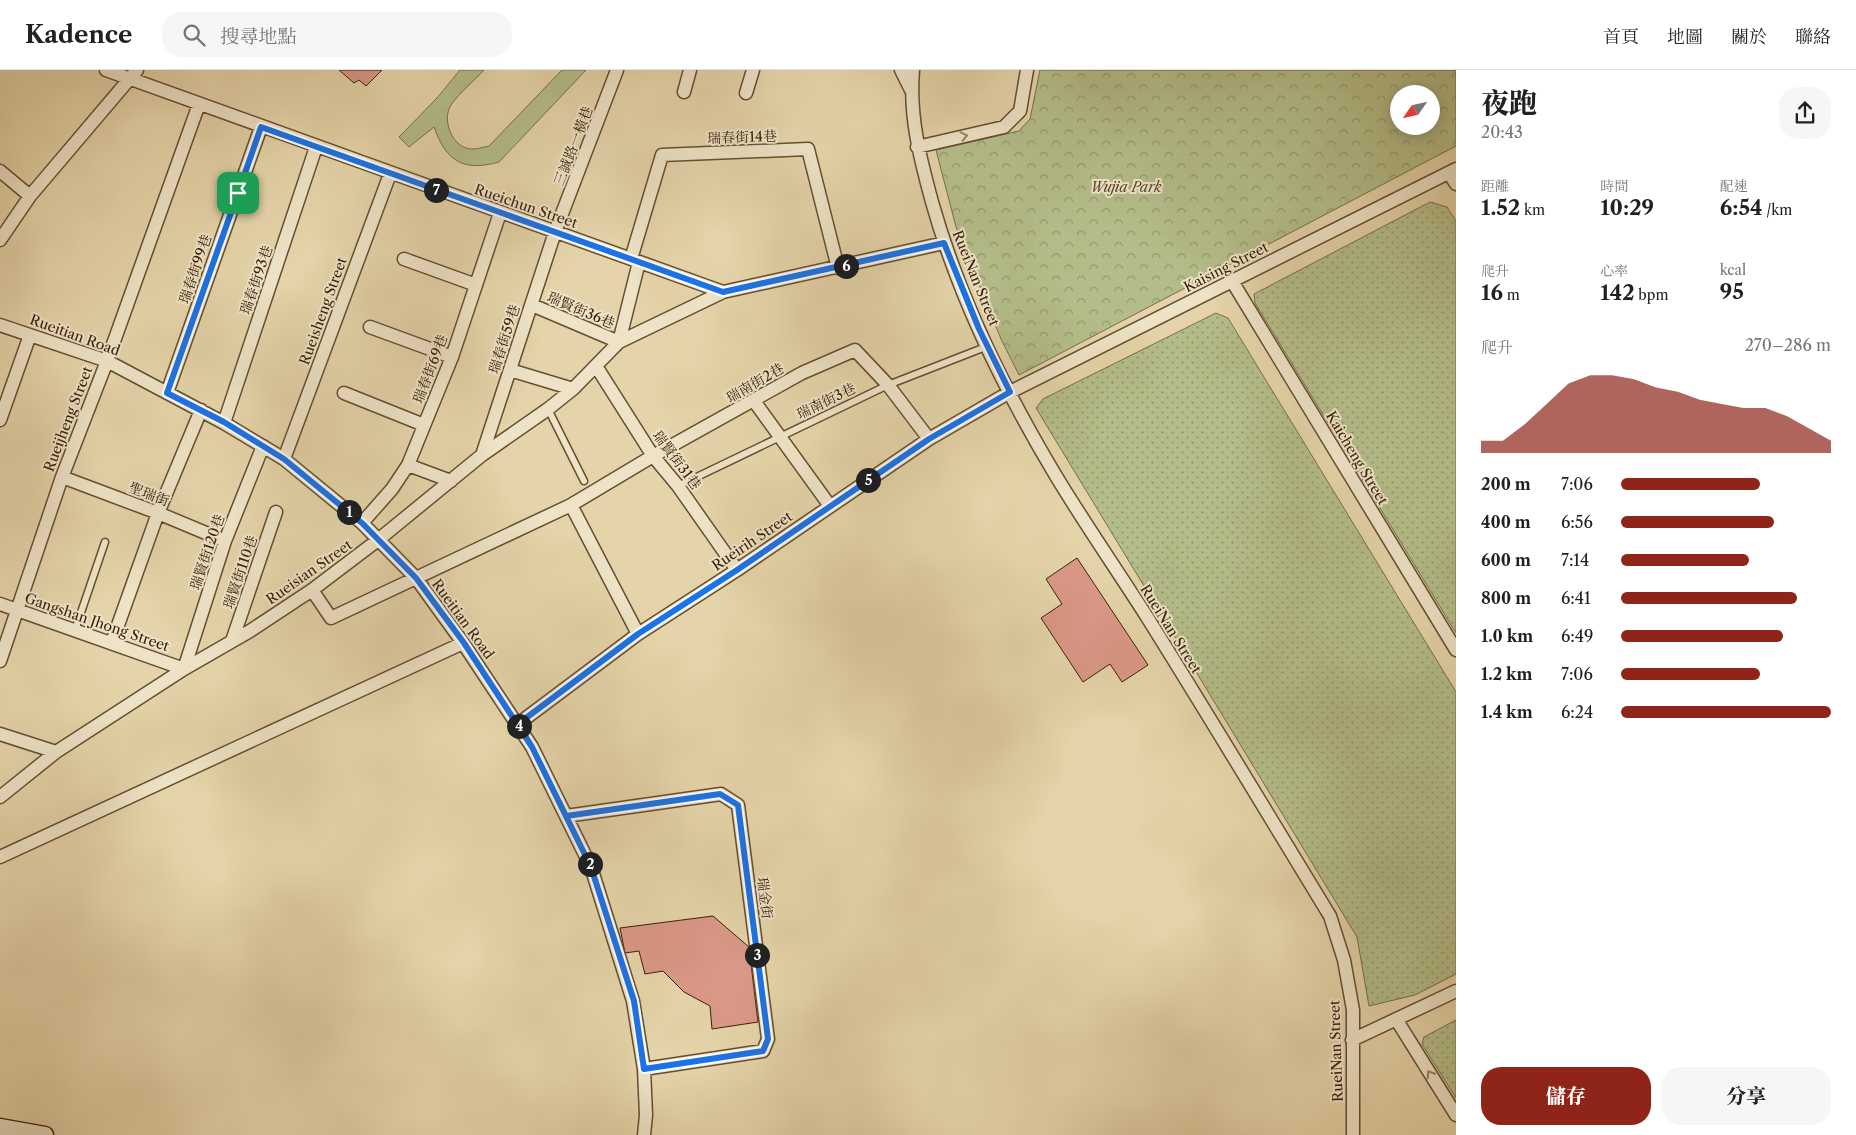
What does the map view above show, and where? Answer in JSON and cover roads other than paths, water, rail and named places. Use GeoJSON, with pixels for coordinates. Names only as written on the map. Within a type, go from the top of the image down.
{"type":"FeatureCollection","features":[{"type":"Feature","properties":{"kind":"street","name":"Rueichun Street"},"geometry":{"type":"LineString","coordinates":[[106,70],[133,74],[199,104],[261,127],[723,292]]}},
{"type":"Feature","properties":{"kind":"street","name":"三誠路一橫巷"},"geometry":{"type":"LineString","coordinates":[[555,232],[617,70]]}},
{"type":"Feature","properties":{"kind":"street"},"geometry":{"type":"LineString","coordinates":[[684,92],[690,70]]}},
{"type":"Feature","properties":{"kind":"street"},"geometry":{"type":"LineString","coordinates":[[746,93],[753,70]]}},
{"type":"Feature","properties":{"kind":"street"},"geometry":{"type":"LineString","coordinates":[[900,70],[911,91]]}},
{"type":"Feature","properties":{"kind":"street"},"geometry":{"type":"LineString","coordinates":[[911,91],[913,70]]}},
{"type":"Feature","properties":{"kind":"street"},"geometry":{"type":"LineString","coordinates":[[917,147],[1004,128],[1020,111],[1027,70]]}},
{"type":"Feature","properties":{"kind":"street"},"geometry":{"type":"LineString","coordinates":[[0,240],[30,196],[133,74]]}},
{"type":"Feature","properties":{"kind":"street","name":"RueiNan Street"},"geometry":{"type":"LineString","coordinates":[[911,91],[917,147],[944,243],[1010,392],[1056,476],[1162,641],[1330,916],[1347,977],[1353,1010],[1354,1135]]}},
{"type":"Feature","properties":{"kind":"street","name":"Rueijheng Street"},"geometry":{"type":"LineString","coordinates":[[0,661],[62,477],[107,361],[199,104]]}},
{"type":"Feature","properties":{"kind":"street","name":"瑞春街99巷"},"geometry":{"type":"LineString","coordinates":[[167,393],[261,127]]}},
{"type":"Feature","properties":{"kind":"street","name":"瑞春街93巷"},"geometry":{"type":"LineString","coordinates":[[224,422],[316,147]]}},
{"type":"Feature","properties":{"kind":"street","name":"瑞春街14巷"},"geometry":{"type":"LineString","coordinates":[[635,261],[662,155],[808,149],[838,268]]}},
{"type":"Feature","properties":{"kind":"street"},"geometry":{"type":"LineString","coordinates":[[0,171],[30,196]]}},
{"type":"Feature","properties":{"kind":"street"},"geometry":{"type":"LineString","coordinates":[[1453,171],[1456,184]]}},
{"type":"Feature","properties":{"kind":"street","name":"Kaising Street"},"geometry":{"type":"LineString","coordinates":[[1010,392],[1453,171]]}},
{"type":"Feature","properties":{"kind":"street","name":"Rueisheng Street"},"geometry":{"type":"LineString","coordinates":[[284,459],[390,174]]}},
{"type":"Feature","properties":{"kind":"street","name":"瑞春街69巷"},"geometry":{"type":"LineString","coordinates":[[362,523],[392,489],[408,465],[452,357],[500,213]]}},
{"type":"Feature","properties":{"kind":"street","name":"瑞春街59巷"},"geometry":{"type":"LineString","coordinates":[[482,455],[555,232]]}},
{"type":"Feature","properties":{"kind":"street"},"geometry":{"type":"LineString","coordinates":[[723,292],[944,243]]}},
{"type":"Feature","properties":{"kind":"street"},"geometry":{"type":"LineString","coordinates":[[404,259],[476,285]]}},
{"type":"Feature","properties":{"kind":"street"},"geometry":{"type":"LineString","coordinates":[[619,342],[635,261]]}},
{"type":"Feature","properties":{"kind":"street","name":"Kaicheng Street"},"geometry":{"type":"LineString","coordinates":[[1232,281],[1456,650]]}},
{"type":"Feature","properties":{"kind":"street","name":"Rueisian Street"},"geometry":{"type":"LineString","coordinates":[[0,797],[56,752],[184,669],[312,590],[378,540],[482,455],[548,409],[573,389],[619,342],[723,292]]}},
{"type":"Feature","properties":{"kind":"street","name":"瑞賢街36巷"},"geometry":{"type":"LineString","coordinates":[[532,305],[619,342]]}},
{"type":"Feature","properties":{"kind":"street","name":"Rueitian Road"},"geometry":{"type":"LineString","coordinates":[[0,325],[107,361],[224,422],[284,459],[362,523],[416,578],[464,643],[532,747],[591,867],[634,1001],[644,1069],[646,1115],[644,1135]]}},
{"type":"Feature","properties":{"kind":"street"},"geometry":{"type":"LineString","coordinates":[[370,327],[452,357]]}},
{"type":"Feature","properties":{"kind":"street"},"geometry":{"type":"LineString","coordinates":[[0,420],[30,335]]}},
{"type":"Feature","properties":{"kind":"street","name":"瑞南街2巷"},"geometry":{"type":"LineString","coordinates":[[312,590],[331,618],[571,505],[653,456],[802,373],[855,350],[888,385],[929,439]]}},
{"type":"Feature","properties":{"kind":"street","name":"瑞賢街31巷"},"geometry":{"type":"LineString","coordinates":[[596,366],[653,456],[678,486],[737,570]]}},
{"type":"Feature","properties":{"kind":"street"},"geometry":{"type":"LineString","coordinates":[[510,370],[573,389]]}},
{"type":"Feature","properties":{"kind":"street","name":"Rueirih Street"},"geometry":{"type":"LineString","coordinates":[[518,724],[638,634],[737,570],[929,439],[1010,392]]}},
{"type":"Feature","properties":{"kind":"street"},"geometry":{"type":"LineString","coordinates":[[344,393],[424,425]]}},
{"type":"Feature","properties":{"kind":"street"},"geometry":{"type":"LineString","coordinates":[[754,401],[830,506]]}},
{"type":"Feature","properties":{"kind":"street"},"geometry":{"type":"LineString","coordinates":[[112,642],[158,513],[201,410]]}},
{"type":"Feature","properties":{"kind":"street","name":"瑞賢街120巷"},"geometry":{"type":"LineString","coordinates":[[184,669],[225,541],[263,446]]}},
{"type":"Feature","properties":{"kind":"street"},"geometry":{"type":"LineString","coordinates":[[408,465],[451,481]]}},
{"type":"Feature","properties":{"kind":"street","name":"聖瑞街"},"geometry":{"type":"LineString","coordinates":[[62,477],[158,513],[225,541]]}},
{"type":"Feature","properties":{"kind":"street"},"geometry":{"type":"LineString","coordinates":[[571,505],[638,634]]}},
{"type":"Feature","properties":{"kind":"street","name":"瑞賢街110巷"},"geometry":{"type":"LineString","coordinates":[[232,641],[276,512]]}},
{"type":"Feature","properties":{"kind":"street","name":"Gangshan Jhong Street"},"geometry":{"type":"LineString","coordinates":[[0,604],[184,669]]}},
{"type":"Feature","properties":{"kind":"street"},"geometry":{"type":"LineString","coordinates":[[0,857],[464,643]]}},
{"type":"Feature","properties":{"kind":"street"},"geometry":{"type":"LineString","coordinates":[[0,734],[56,752]]}},
{"type":"Feature","properties":{"kind":"street","name":"瑞金街"},"geometry":{"type":"LineString","coordinates":[[566,816],[720,794],[738,805],[768,1039],[763,1051],[644,1069]]}},
{"type":"Feature","properties":{"kind":"street"},"geometry":{"type":"LineString","coordinates":[[1352,1040],[1456,991]]}},
{"type":"Feature","properties":{"kind":"street"},"geometry":{"type":"LineString","coordinates":[[1396,1019],[1456,1115]]}},
{"type":"Feature","properties":{"kind":"street"},"geometry":{"type":"LineString","coordinates":[[0,1127],[45,1135]]}},
{"type":"Feature","properties":{"kind":"lane","name":"瑞南街3巷"},"geometry":{"type":"LineString","coordinates":[[678,486],[888,385],[988,346]]}},
{"type":"Feature","properties":{"kind":"lane"},"geometry":{"type":"LineString","coordinates":[[548,409],[584,481]]}},
{"type":"Feature","properties":{"kind":"lane"},"geometry":{"type":"LineString","coordinates":[[75,630],[105,542]]}},
{"type":"Feature","properties":{"kind":"park label","name":"Wujia Park"},"geometry":{"type":"Point","coordinates":[1126,187]}}]}
